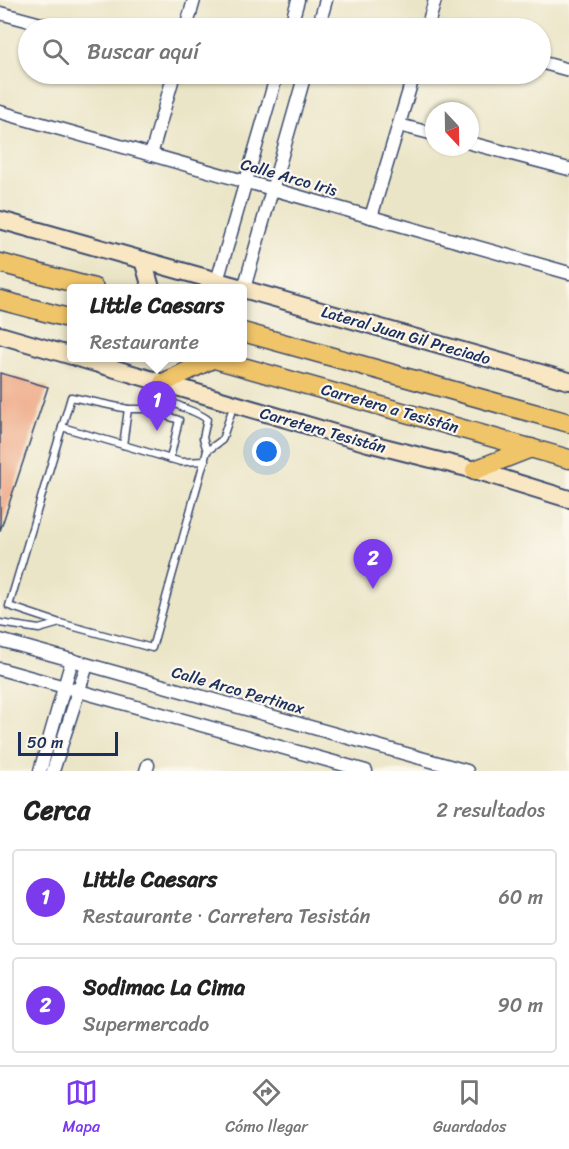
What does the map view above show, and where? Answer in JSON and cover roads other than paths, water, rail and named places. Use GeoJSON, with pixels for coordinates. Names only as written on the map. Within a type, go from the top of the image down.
{"type":"FeatureCollection","features":[{"type":"Feature","properties":{"kind":"main road","name":"Lateral Juan Gil Preciado"},"geometry":{"type":"LineString","coordinates":[[0,220],[143,260],[214,284]]}},
{"type":"Feature","properties":{"kind":"main road"},"geometry":{"type":"LineString","coordinates":[[143,260],[150,284]]}},
{"type":"Feature","properties":{"kind":"main road"},"geometry":{"type":"LineString","coordinates":[[0,262],[80,284]]}},
{"type":"Feature","properties":{"kind":"main road","name":"Lateral Juan Gil Preciado"},"geometry":{"type":"LineString","coordinates":[[247,290],[569,381]]}},
{"type":"Feature","properties":{"kind":"main road"},"geometry":{"type":"LineString","coordinates":[[0,300],[67,319]]}},
{"type":"Feature","properties":{"kind":"main road","name":"Carretera a Tesistán"},"geometry":{"type":"LineString","coordinates":[[247,333],[569,423]]}},
{"type":"Feature","properties":{"kind":"main road"},"geometry":{"type":"LineString","coordinates":[[0,336],[67,355]]}},
{"type":"Feature","properties":{"kind":"main road","name":"Carretera Tesistán"},"geometry":{"type":"LineString","coordinates":[[102,362],[234,404],[368,443],[475,470],[569,499]]}},
{"type":"Feature","properties":{"kind":"main road"},"geometry":{"type":"LineString","coordinates":[[159,382],[204,362]]}},
{"type":"Feature","properties":{"kind":"main road","name":"Carretera a Tesistán"},"geometry":{"type":"LineString","coordinates":[[227,362],[569,459]]}},
{"type":"Feature","properties":{"kind":"main road"},"geometry":{"type":"LineString","coordinates":[[475,470],[531,448]]}},
{"type":"Feature","properties":{"kind":"street"},"geometry":{"type":"LineString","coordinates":[[189,18],[194,0]]}},
{"type":"Feature","properties":{"kind":"street"},"geometry":{"type":"LineString","coordinates":[[293,18],[298,0]]}},
{"type":"Feature","properties":{"kind":"street"},"geometry":{"type":"LineString","coordinates":[[321,18],[327,0]]}},
{"type":"Feature","properties":{"kind":"street"},"geometry":{"type":"LineString","coordinates":[[430,18],[435,0]]}},
{"type":"Feature","properties":{"kind":"street"},"geometry":{"type":"LineString","coordinates":[[0,13],[19,18]]}},
{"type":"Feature","properties":{"kind":"street"},"geometry":{"type":"LineString","coordinates":[[551,65],[569,70]]}},
{"type":"Feature","properties":{"kind":"street"},"geometry":{"type":"LineString","coordinates":[[152,155],[171,84]]}},
{"type":"Feature","properties":{"kind":"street"},"geometry":{"type":"LineString","coordinates":[[217,284],[274,84]]}},
{"type":"Feature","properties":{"kind":"street"},"geometry":{"type":"LineString","coordinates":[[244,284],[302,84]]}},
{"type":"Feature","properties":{"kind":"street"},"geometry":{"type":"LineString","coordinates":[[371,217],[411,84]]}},
{"type":"Feature","properties":{"kind":"street","name":"Calle Arco Iris"},"geometry":{"type":"LineString","coordinates":[[0,112],[569,273]]}},
{"type":"Feature","properties":{"kind":"street"},"geometry":{"type":"LineString","coordinates":[[399,124],[425,131]]}},
{"type":"Feature","properties":{"kind":"street"},"geometry":{"type":"LineString","coordinates":[[479,145],[569,169]]}},
{"type":"Feature","properties":{"kind":"street","name":"Calle Arco Pertinax"},"geometry":{"type":"LineString","coordinates":[[0,640],[467,771]]}},
{"type":"Feature","properties":{"kind":"street"},"geometry":{"type":"LineString","coordinates":[[40,771],[72,660]]}},
{"type":"Feature","properties":{"kind":"street"},"geometry":{"type":"LineString","coordinates":[[53,771],[87,665]]}},
{"type":"Feature","properties":{"kind":"street"},"geometry":{"type":"LineString","coordinates":[[0,669],[366,771]]}},
{"type":"Feature","properties":{"kind":"street"},"geometry":{"type":"LineString","coordinates":[[57,711],[71,716]]}},
{"type":"Feature","properties":{"kind":"lane"},"geometry":{"type":"LineString","coordinates":[[159,382],[166,397],[177,407],[207,419],[203,438],[207,451],[152,648],[60,623],[9,606],[71,397],[128,409],[146,410],[179,420],[170,459]]}},
{"type":"Feature","properties":{"kind":"lane"},"geometry":{"type":"LineString","coordinates":[[207,451],[222,440],[234,404]]}},
{"type":"Feature","properties":{"kind":"lane"},"geometry":{"type":"LineString","coordinates":[[123,445],[128,409]]}},
{"type":"Feature","properties":{"kind":"lane"},"geometry":{"type":"LineString","coordinates":[[62,427],[181,462],[205,460]]}},
{"type":"Feature","properties":{"kind":"lane"},"geometry":{"type":"LineString","coordinates":[[0,623],[39,629],[60,623]]}},
{"type":"Feature","properties":{"kind":"place","name":"Little Caesars"},"geometry":{"type":"Point","coordinates":[157,431]}},
{"type":"Feature","properties":{"kind":"place","name":"Sodimac La Cima"},"geometry":{"type":"Point","coordinates":[373,589]}}]}
